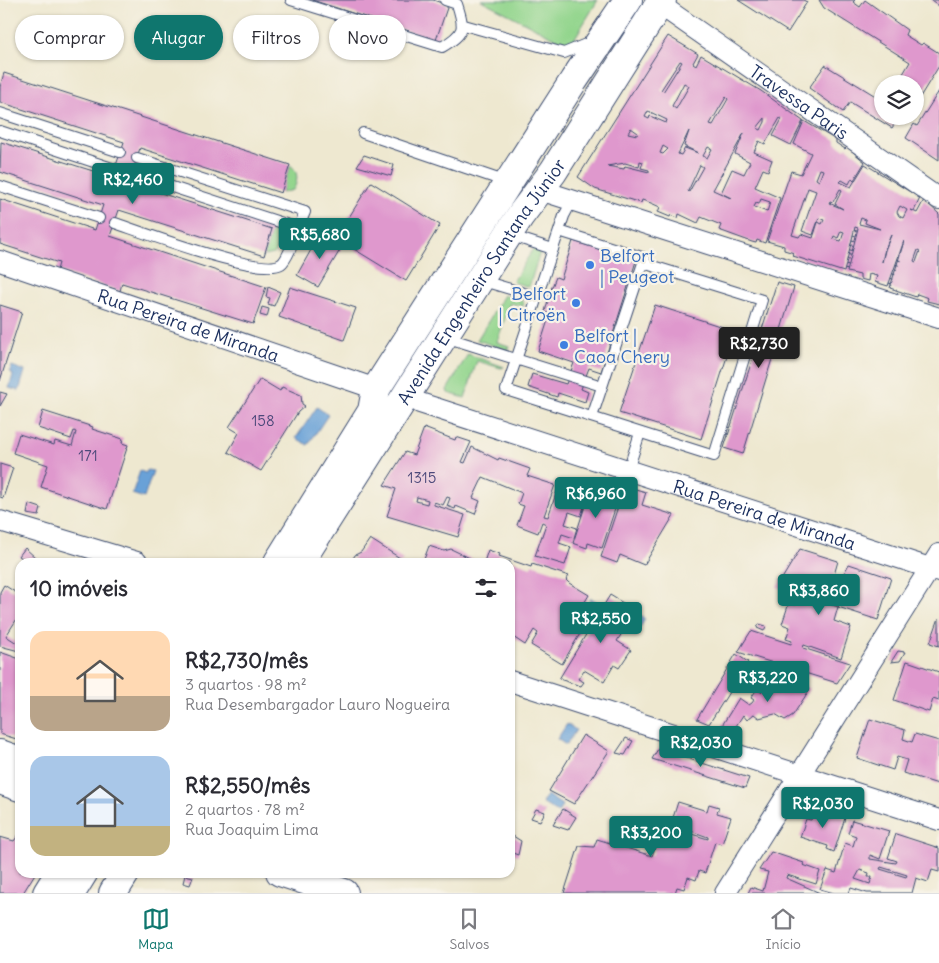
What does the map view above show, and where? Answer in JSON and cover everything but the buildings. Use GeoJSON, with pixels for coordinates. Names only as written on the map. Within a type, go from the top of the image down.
{"type":"FeatureCollection","features":[{"type":"Feature","properties":{"kind":"main road","name":"Avenida Engenheiro Santana Júnior"},"geometry":{"type":"LineString","coordinates":[[281,558],[372,412],[376,389],[574,80],[607,34],[628,0]]}},
{"type":"Feature","properties":{"kind":"main road","name":"Avenida Engenheiro Santana Júnior"},"geometry":{"type":"LineString","coordinates":[[303,558],[514,226],[540,190],[660,2]]}},
{"type":"Feature","properties":{"kind":"main road"},"geometry":{"type":"LineString","coordinates":[[508,182],[518,193],[514,226]]}},
{"type":"Feature","properties":{"kind":"main road"},"geometry":{"type":"LineString","coordinates":[[323,558],[420,403],[430,360]]}},
{"type":"Feature","properties":{"kind":"main road"},"geometry":{"type":"LineString","coordinates":[[261,558],[358,404],[376,389]]}},
{"type":"Feature","properties":{"kind":"main road"},"geometry":{"type":"LineString","coordinates":[[0,754],[15,759]]}},
{"type":"Feature","properties":{"kind":"main road"},"geometry":{"type":"LineString","coordinates":[[0,780],[15,786]]}},
{"type":"Feature","properties":{"kind":"main road"},"geometry":{"type":"LineString","coordinates":[[0,800],[15,805]]}},
{"type":"Feature","properties":{"kind":"main road"},"geometry":{"type":"LineString","coordinates":[[47,893],[56,878]]}},
{"type":"Feature","properties":{"kind":"main road"},"geometry":{"type":"LineString","coordinates":[[71,893],[80,878]]}},
{"type":"Feature","properties":{"kind":"main road"},"geometry":{"type":"LineString","coordinates":[[93,893],[102,878]]}},
{"type":"Feature","properties":{"kind":"main road"},"geometry":{"type":"LineString","coordinates":[[113,893],[122,878]]}},
{"type":"Feature","properties":{"kind":"main road"},"geometry":{"type":"LineString","coordinates":[[298,878],[344,893]]}},
{"type":"Feature","properties":{"kind":"street","name":"Travessa Paris"},"geometry":{"type":"LineString","coordinates":[[660,2],[939,199]]}},
{"type":"Feature","properties":{"kind":"street"},"geometry":{"type":"LineString","coordinates":[[540,190],[939,318]]}},
{"type":"Feature","properties":{"kind":"street","name":"Rua Pereira de Miranda"},"geometry":{"type":"LineString","coordinates":[[0,262],[376,389]]}},
{"type":"Feature","properties":{"kind":"street","name":"Rua Pereira de Miranda"},"geometry":{"type":"LineString","coordinates":[[420,403],[628,470],[936,564]]}},
{"type":"Feature","properties":{"kind":"street"},"geometry":{"type":"LineString","coordinates":[[0,522],[123,558]]}},
{"type":"Feature","properties":{"kind":"street"},"geometry":{"type":"LineString","coordinates":[[725,893],[797,775],[936,564]]}},
{"type":"Feature","properties":{"kind":"street"},"geometry":{"type":"LineString","coordinates":[[515,683],[939,820]]}},
{"type":"Feature","properties":{"kind":"lane"},"geometry":{"type":"LineString","coordinates":[[291,0],[442,47],[459,37],[464,25],[457,4],[445,0]]}},
{"type":"Feature","properties":{"kind":"lane"},"geometry":{"type":"LineString","coordinates":[[464,25],[564,52],[588,44],[607,34]]}},
{"type":"Feature","properties":{"kind":"lane"},"geometry":{"type":"LineString","coordinates":[[0,113],[120,152]]}},
{"type":"Feature","properties":{"kind":"lane"},"geometry":{"type":"LineString","coordinates":[[0,131],[115,169]]}},
{"type":"Feature","properties":{"kind":"lane"},"geometry":{"type":"LineString","coordinates":[[363,133],[508,182]]}},
{"type":"Feature","properties":{"kind":"lane"},"geometry":{"type":"LineString","coordinates":[[115,223],[236,262],[265,268],[274,267],[284,261],[305,212],[137,158]]}},
{"type":"Feature","properties":{"kind":"lane"},"geometry":{"type":"LineString","coordinates":[[132,174],[298,228]]}},
{"type":"Feature","properties":{"kind":"lane"},"geometry":{"type":"LineString","coordinates":[[0,186],[99,218]]}},
{"type":"Feature","properties":{"kind":"lane"},"geometry":{"type":"LineString","coordinates":[[572,201],[559,231],[506,390],[714,456],[762,300],[643,262]]}},
{"type":"Feature","properties":{"kind":"lane"},"geometry":{"type":"LineString","coordinates":[[514,226],[553,249]]}},
{"type":"Feature","properties":{"kind":"lane"},"geometry":{"type":"LineString","coordinates":[[559,231],[645,258],[592,417]]}},
{"type":"Feature","properties":{"kind":"lane"},"geometry":{"type":"LineString","coordinates":[[480,280],[537,297]]}},
{"type":"Feature","properties":{"kind":"lane"},"geometry":{"type":"LineString","coordinates":[[444,337],[602,386]]}},
{"type":"Feature","properties":{"kind":"lane"},"geometry":{"type":"LineString","coordinates":[[628,470],[640,433]]}},
{"type":"Feature","properties":{"kind":"path"},"geometry":{"type":"LineString","coordinates":[[845,276],[856,228]]}},
{"type":"Feature","properties":{"kind":"path"},"geometry":{"type":"LineString","coordinates":[[888,290],[900,258]]}},
{"type":"Feature","properties":{"kind":"green space"},"geometry":{"type":"Polygon","coordinates":[[[481,0],[598,0],[570,46],[481,0]]]}},
{"type":"Feature","properties":{"kind":"green space"},"geometry":{"type":"Polygon","coordinates":[[[290,165],[296,173],[296,184],[293,190],[281,193],[290,165]]]}},
{"type":"Feature","properties":{"kind":"green space"},"geometry":{"type":"Polygon","coordinates":[[[272,229],[279,237],[277,248],[274,254],[264,256],[272,229]]]}},
{"type":"Feature","properties":{"kind":"green space"},"geometry":{"type":"Polygon","coordinates":[[[533,249],[540,252],[529,287],[513,282],[533,249]]]}},
{"type":"Feature","properties":{"kind":"green space"},"geometry":{"type":"Polygon","coordinates":[[[504,295],[522,301],[524,305],[510,303],[497,342],[509,346],[507,350],[477,340],[504,295]]]}},
{"type":"Feature","properties":{"kind":"green space"},"geometry":{"type":"Polygon","coordinates":[[[468,354],[504,367],[501,368],[477,361],[465,398],[448,393],[447,390],[468,354]]]}},
{"type":"Feature","properties":{"kind":"water"},"geometry":{"type":"Polygon","coordinates":[[[12,366],[25,371],[19,391],[9,388],[13,375],[10,371],[12,366]]]}},
{"type":"Feature","properties":{"kind":"water"},"geometry":{"type":"Polygon","coordinates":[[[317,407],[328,415],[308,445],[296,438],[317,407]]]}},
{"type":"Feature","properties":{"kind":"water"},"geometry":{"type":"Polygon","coordinates":[[[147,470],[153,471],[144,498],[132,494],[140,471],[146,473],[147,470]]]}},
{"type":"Feature","properties":{"kind":"water"},"geometry":{"type":"Polygon","coordinates":[[[591,598],[600,604],[589,621],[581,616],[591,598]]]}},
{"type":"Feature","properties":{"kind":"water"},"geometry":{"type":"Polygon","coordinates":[[[636,613],[645,619],[635,636],[625,630],[636,613]]]}},
{"type":"Feature","properties":{"kind":"water"},"geometry":{"type":"Polygon","coordinates":[[[567,724],[576,730],[566,745],[557,739],[567,724]]]}},
{"type":"Feature","properties":{"kind":"water"},"geometry":{"type":"Polygon","coordinates":[[[547,795],[562,805],[558,813],[542,803],[547,795]]]}},
{"type":"Feature","properties":{"kind":"place","name":"Belfort | Peugeot"},"geometry":{"type":"Point","coordinates":[590,265]}},
{"type":"Feature","properties":{"kind":"place","name":"Belfort | Citroën"},"geometry":{"type":"Point","coordinates":[576,303]}},
{"type":"Feature","properties":{"kind":"place","name":"Belfort | Caoa Chery"},"geometry":{"type":"Point","coordinates":[564,345]}}]}
